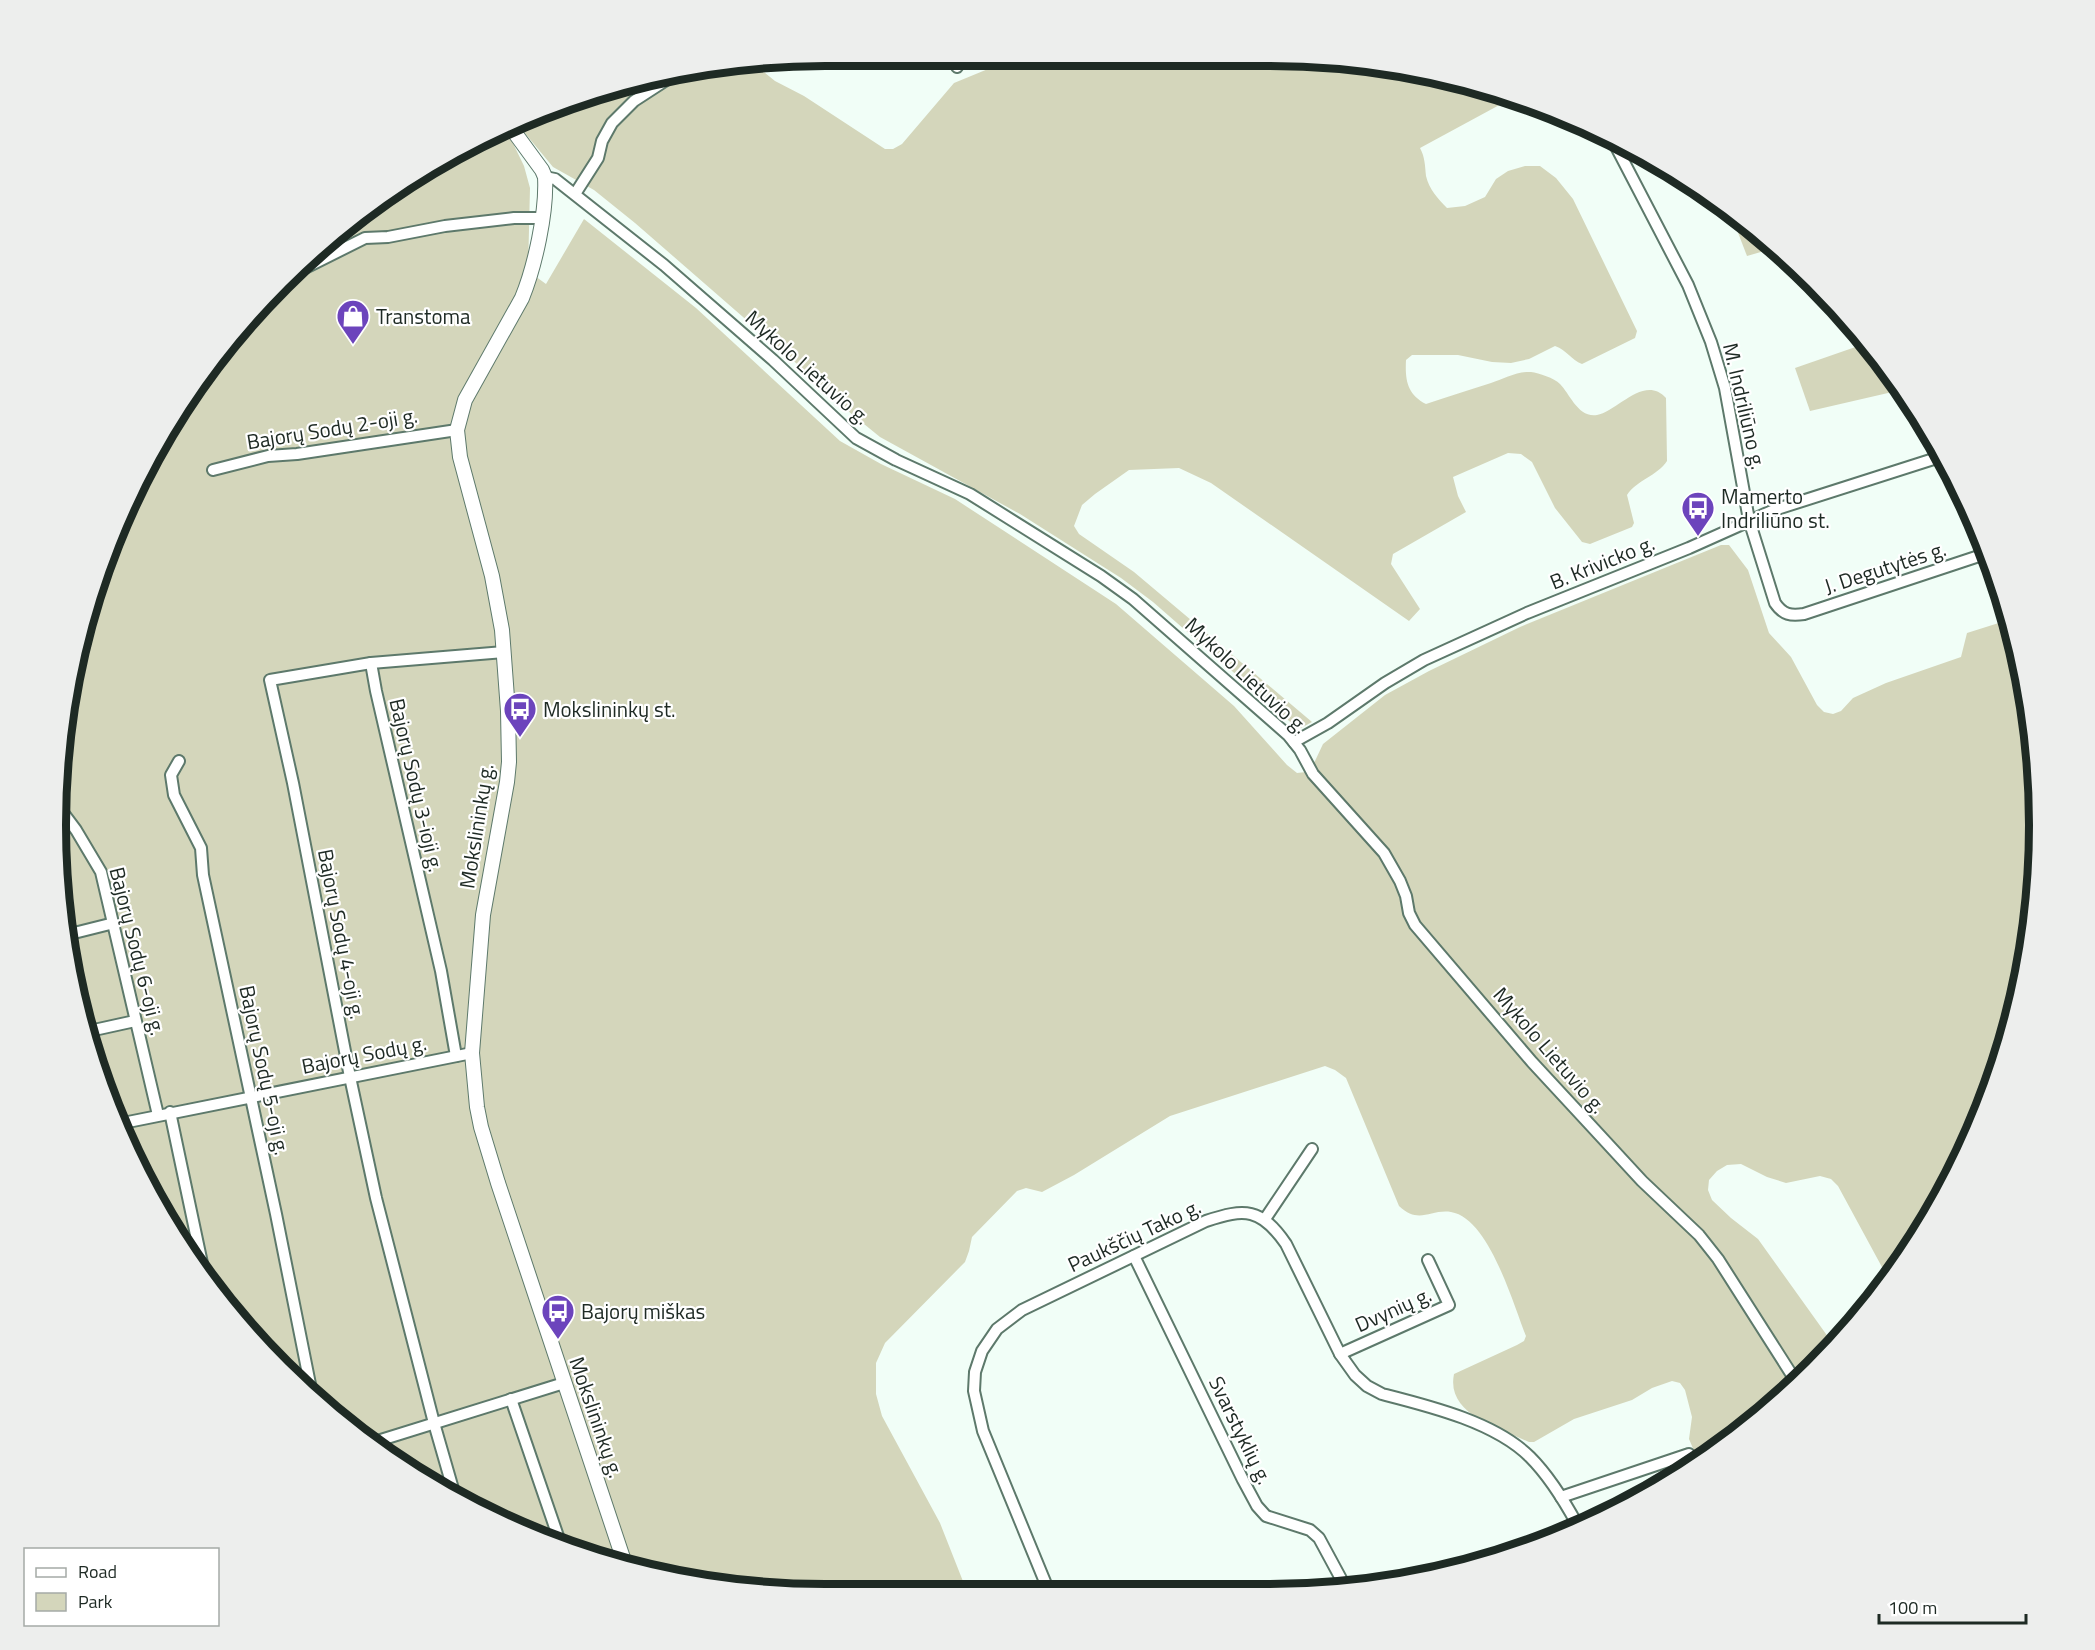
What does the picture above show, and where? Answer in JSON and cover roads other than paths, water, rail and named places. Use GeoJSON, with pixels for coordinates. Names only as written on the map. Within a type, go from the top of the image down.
{"type":"FeatureCollection","features":[{"type":"Feature","properties":{"kind":"street"},"geometry":{"type":"LineString","coordinates":[[575,194],[598,158],[602,141],[612,123],[634,101],[658,85]]}},
{"type":"Feature","properties":{"kind":"street"},"geometry":{"type":"LineString","coordinates":[[515,133],[543,170],[545,177]]}},
{"type":"Feature","properties":{"kind":"street","name":"M. Indriliūno g."},"geometry":{"type":"LineString","coordinates":[[1618,151],[1688,285],[1711,342],[1725,388],[1749,520],[1775,603],[1780,610],[1795,615]]}},
{"type":"Feature","properties":{"kind":"street","name":"Mykolo Lietuvio g."},"geometry":{"type":"LineString","coordinates":[[545,177],[555,179],[664,265],[773,360],[856,438],[896,460],[969,494],[1101,576],[1168,628],[1294,742],[1312,774],[1384,853],[1403,889],[1409,913],[1415,925],[1532,1062],[1642,1181],[1700,1235],[1718,1259],[1792,1376]]}},
{"type":"Feature","properties":{"kind":"street","name":"Mokslininkų g."},"geometry":{"type":"LineString","coordinates":[[545,177],[541,218],[529,281],[522,298],[465,400],[457,430],[460,457],[492,576],[502,630],[509,762],[483,915],[472,1053],[481,1127],[622,1556]]}},
{"type":"Feature","properties":{"kind":"street"},"geometry":{"type":"LineString","coordinates":[[315,263],[365,238],[396,236],[445,226],[514,218],[541,218]]}},
{"type":"Feature","properties":{"kind":"street","name":"Bajorų Sodų 2-oji g."},"geometry":{"type":"LineString","coordinates":[[213,470],[268,456],[297,454],[457,430]]}},
{"type":"Feature","properties":{"kind":"street","name":"B. Krivicko g."},"geometry":{"type":"LineString","coordinates":[[1294,742],[1328,723],[1385,683],[1424,660],[1527,613],[1689,548],[1749,520],[1934,459]]}},
{"type":"Feature","properties":{"kind":"street","name":"J. Degutytės g."},"geometry":{"type":"LineString","coordinates":[[1795,615],[1979,556]]}},
{"type":"Feature","properties":{"kind":"street","name":"Bajorų Sodų 4-oji g."},"geometry":{"type":"LineString","coordinates":[[452,1486],[376,1198],[293,783],[270,680],[371,663],[504,652]]}},
{"type":"Feature","properties":{"kind":"street","name":"Bajorų Sodų 3-ioji g."},"geometry":{"type":"LineString","coordinates":[[371,663],[375,691],[441,971],[456,1056]]}},
{"type":"Feature","properties":{"kind":"street","name":"Bajorų Sodų 5-oji g."},"geometry":{"type":"LineString","coordinates":[[179,761],[171,775],[174,795],[201,848],[203,875],[310,1382]]}},
{"type":"Feature","properties":{"kind":"street","name":"Bajorų Sodų 6-oji g."},"geometry":{"type":"LineString","coordinates":[[66,817],[101,872],[158,1115]]}},
{"type":"Feature","properties":{"kind":"street"},"geometry":{"type":"LineString","coordinates":[[74,933],[114,923]]}},
{"type":"Feature","properties":{"kind":"street"},"geometry":{"type":"LineString","coordinates":[[95,1030],[135,1020]]}},
{"type":"Feature","properties":{"kind":"street","name":"Bajorų Sodų g."},"geometry":{"type":"LineString","coordinates":[[127,1122],[472,1053]]}},
{"type":"Feature","properties":{"kind":"street"},"geometry":{"type":"LineString","coordinates":[[170,1112],[200,1256]]}},
{"type":"Feature","properties":{"kind":"street"},"geometry":{"type":"LineString","coordinates":[[1312,1149],[1265,1219],[1286,1244],[1340,1354],[1366,1386],[1485,1426],[1501,1436],[1529,1456],[1561,1497],[1574,1520]]}},
{"type":"Feature","properties":{"kind":"street","name":"Paukščių Tako g."},"geometry":{"type":"LineString","coordinates":[[1046,1584],[983,1431],[976,1403],[974,1381],[985,1345],[997,1329],[1022,1310],[1197,1224],[1224,1215],[1246,1213],[1265,1219]]}},
{"type":"Feature","properties":{"kind":"street","name":"Svarstyklių g."},"geometry":{"type":"LineString","coordinates":[[1134,1256],[1243,1480],[1262,1513],[1277,1521],[1310,1530],[1319,1538],[1342,1580]]}},
{"type":"Feature","properties":{"kind":"street","name":"Dvynių g."},"geometry":{"type":"LineString","coordinates":[[1340,1354],[1449,1305],[1428,1260]]}},
{"type":"Feature","properties":{"kind":"street"},"geometry":{"type":"LineString","coordinates":[[381,1440],[564,1383]]}},
{"type":"Feature","properties":{"kind":"street"},"geometry":{"type":"LineString","coordinates":[[511,1399],[558,1535]]}},
{"type":"Feature","properties":{"kind":"street"},"geometry":{"type":"LineString","coordinates":[[1561,1497],[1689,1454]]}},
{"type":"Feature","properties":{"kind":"place","name":"Transtoma"},"geometry":{"type":"Point","coordinates":[353,345]}},
{"type":"Feature","properties":{"kind":"place","name":"Mamerto Indriliūno st."},"geometry":{"type":"Point","coordinates":[1698,537]}},
{"type":"Feature","properties":{"kind":"place","name":"Mokslininkų st."},"geometry":{"type":"Point","coordinates":[520,738]}},
{"type":"Feature","properties":{"kind":"place","name":"Bajorų miškas"},"geometry":{"type":"Point","coordinates":[558,1340]}}]}
